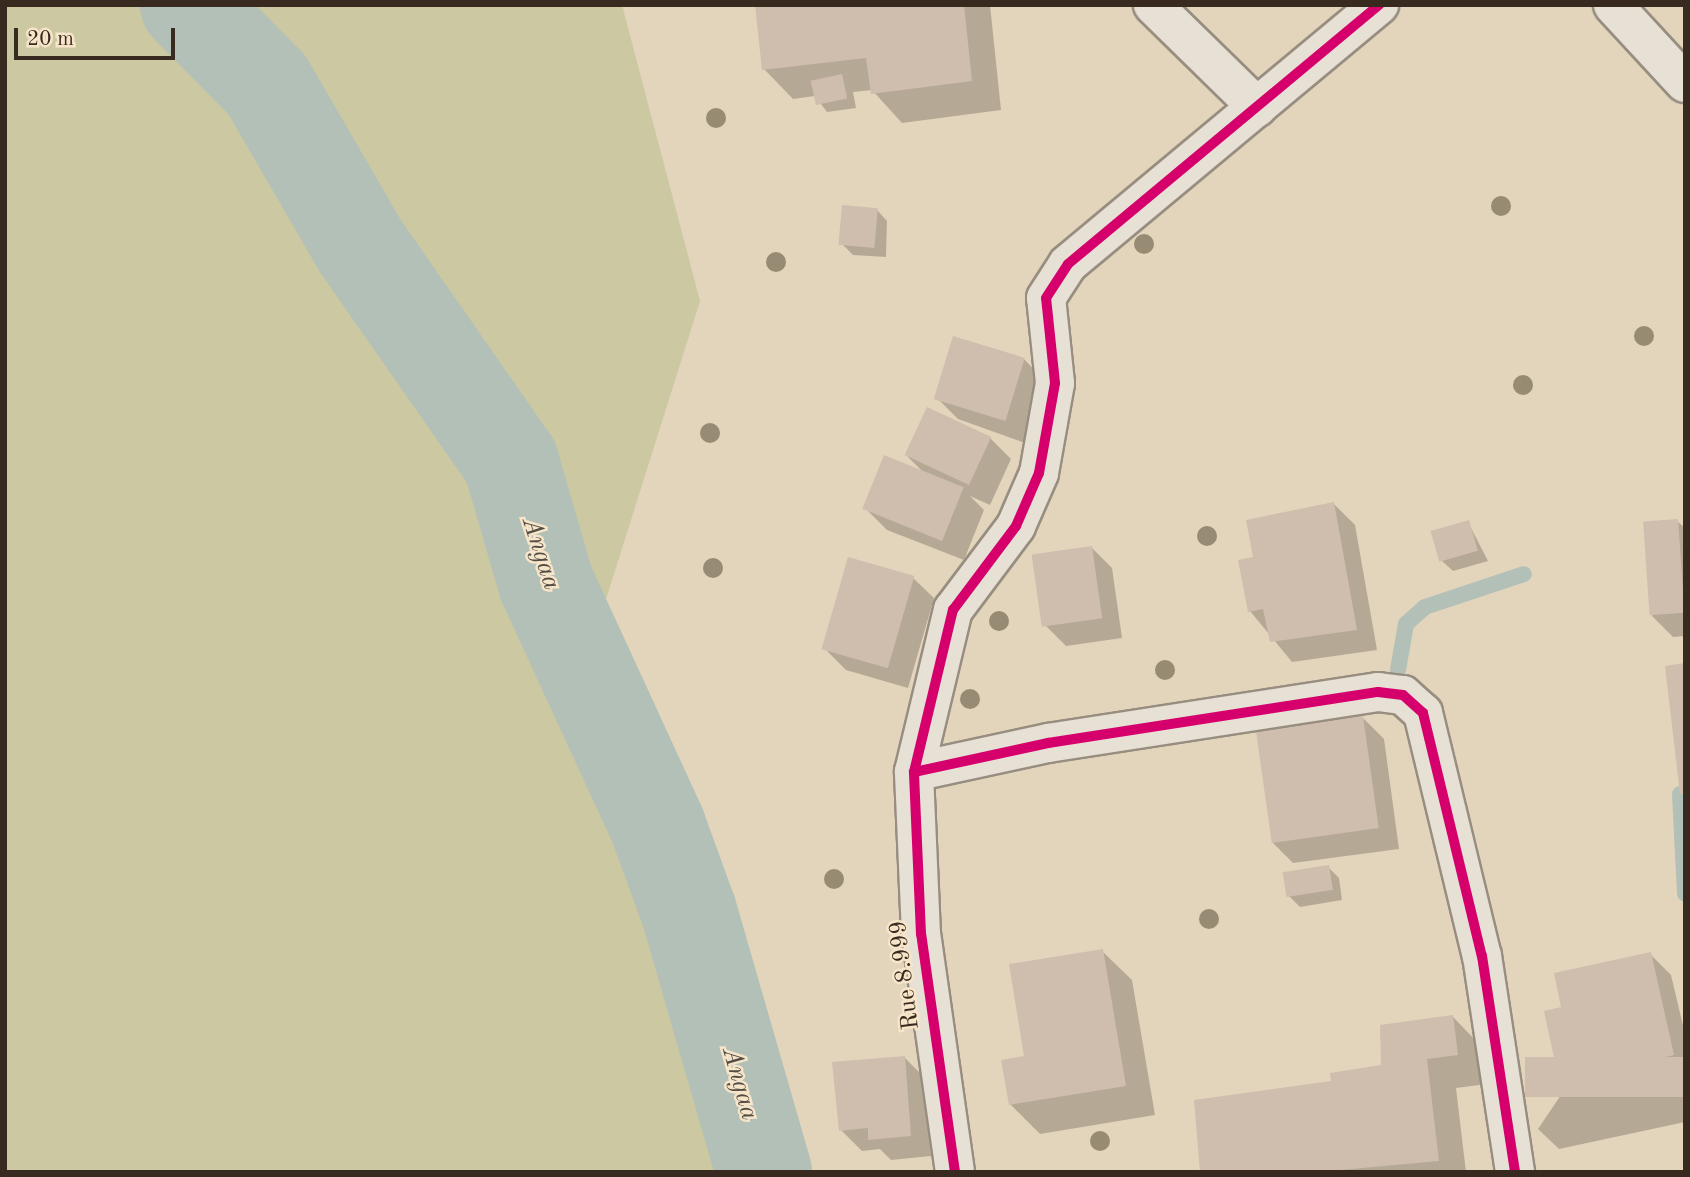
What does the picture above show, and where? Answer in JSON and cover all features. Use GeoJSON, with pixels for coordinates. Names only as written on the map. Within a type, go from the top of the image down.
{"type":"FeatureCollection","features":[{"type":"Feature","properties":{"kind":"street"},"geometry":{"type":"LineString","coordinates":[[1153,5],[1256,107]]}},
{"type":"Feature","properties":{"kind":"street","name":"Rue 8.999"},"geometry":{"type":"LineString","coordinates":[[955,1172],[921,934],[914,772],[953,610],[1016,526],[1039,473],[1055,383],[1046,298],[1068,264],[1379,5]]}},
{"type":"Feature","properties":{"kind":"street"},"geometry":{"type":"LineString","coordinates":[[1613,5],[1685,83]]}},
{"type":"Feature","properties":{"kind":"street"},"geometry":{"type":"LineString","coordinates":[[914,772],[1048,743],[1378,692],[1403,695],[1423,713],[1482,956],[1515,1172]]}},
{"type":"Feature","properties":{"kind":"shaded area"},"geometry":{"type":"Polygon","coordinates":[[[5,5],[622,5],[700,301],[585,666],[658,827],[689,912],[764,1172],[5,1172],[5,5]]]}},
{"type":"Feature","properties":{"kind":"building"},"geometry":{"type":"Polygon","coordinates":[[[755,5],[964,5],[972,81],[871,94],[866,58],[762,70],[755,5]]]}},
{"type":"Feature","properties":{"kind":"building"},"geometry":{"type":"Polygon","coordinates":[[[842,74],[847,98],[816,105],[811,81],[842,74]]]}},
{"type":"Feature","properties":{"kind":"building"},"geometry":{"type":"Polygon","coordinates":[[[842,205],[878,208],[874,248],[839,245],[842,205]]]}},
{"type":"Feature","properties":{"kind":"building"},"geometry":{"type":"Polygon","coordinates":[[[953,336],[1025,358],[1005,421],[934,399],[953,336]]]}},
{"type":"Feature","properties":{"kind":"building"},"geometry":{"type":"Polygon","coordinates":[[[927,407],[991,437],[969,485],[905,455],[927,407]]]}},
{"type":"Feature","properties":{"kind":"building"},"geometry":{"type":"Polygon","coordinates":[[[884,455],[964,487],[942,541],[862,509],[884,455]]]}},
{"type":"Feature","properties":{"kind":"building"},"geometry":{"type":"Polygon","coordinates":[[[1334,502],[1357,630],[1270,642],[1263,609],[1248,612],[1238,560],[1253,557],[1246,520],[1334,502]]]}},
{"type":"Feature","properties":{"kind":"building"},"geometry":{"type":"Polygon","coordinates":[[[1678,519],[1685,613],[1650,615],[1643,521],[1678,519]]]}},
{"type":"Feature","properties":{"kind":"building"},"geometry":{"type":"Polygon","coordinates":[[[1469,520],[1478,551],[1439,562],[1431,531],[1469,520]]]}},
{"type":"Feature","properties":{"kind":"building"},"geometry":{"type":"Polygon","coordinates":[[[1092,546],[1102,618],[1042,627],[1032,554],[1092,546]]]}},
{"type":"Feature","properties":{"kind":"building"},"geometry":{"type":"Polygon","coordinates":[[[848,557],[914,576],[888,668],[822,649],[848,557]]]}},
{"type":"Feature","properties":{"kind":"building"},"geometry":{"type":"Polygon","coordinates":[[[1685,663],[1685,793],[1680,794],[1665,666],[1685,663]]]}},
{"type":"Feature","properties":{"kind":"building"},"geometry":{"type":"Polygon","coordinates":[[[1363,716],[1379,828],[1272,843],[1256,731],[1363,716]]]}},
{"type":"Feature","properties":{"kind":"building"},"geometry":{"type":"Polygon","coordinates":[[[1329,865],[1333,890],[1286,897],[1283,872],[1329,865]]]}},
{"type":"Feature","properties":{"kind":"building"},"geometry":{"type":"Polygon","coordinates":[[[1103,949],[1126,1086],[1009,1105],[1001,1060],[1024,1056],[1009,964],[1103,949]]]}},
{"type":"Feature","properties":{"kind":"building"},"geometry":{"type":"Polygon","coordinates":[[[1651,952],[1674,1055],[1559,1081],[1544,1011],[1561,1007],[1554,973],[1651,952]]]}},
{"type":"Feature","properties":{"kind":"building"},"geometry":{"type":"Polygon","coordinates":[[[1453,1015],[1458,1055],[1427,1059],[1439,1161],[1319,1172],[1200,1172],[1194,1100],[1331,1081],[1330,1073],[1381,1065],[1380,1025],[1453,1015]]]}},
{"type":"Feature","properties":{"kind":"building"},"geometry":{"type":"Polygon","coordinates":[[[905,1056],[911,1136],[868,1140],[868,1128],[839,1131],[832,1062],[905,1056]]]}},
{"type":"Feature","properties":{"kind":"building"},"geometry":{"type":"Polygon","coordinates":[[[1525,1057],[1685,1057],[1685,1097],[1525,1097],[1525,1057]]]}},
{"type":"Feature","properties":{"kind":"waterway","name":"Angaa"},"geometry":{"type":"LineString","coordinates":[[188,5],[267,85],[361,247],[511,462],[546,583],[658,827],[689,912],[764,1172]]}},
{"type":"Feature","properties":{"kind":"waterway"},"geometry":{"type":"LineString","coordinates":[[1398,670],[1406,624],[1425,607],[1524,574]]}},
{"type":"Feature","properties":{"kind":"waterway"},"geometry":{"type":"LineString","coordinates":[[1680,794],[1685,894]]}},
{"type":"Feature","properties":{"kind":"cycle path"},"geometry":{"type":"LineString","coordinates":[[955,1172],[921,934],[914,772],[953,610],[1016,526],[1039,473],[1055,383],[1046,298],[1068,264],[1379,5]]}},
{"type":"Feature","properties":{"kind":"cycle path"},"geometry":{"type":"LineString","coordinates":[[914,772],[1048,743],[1378,692],[1403,695],[1423,713],[1482,956],[1515,1172]]}}]}
